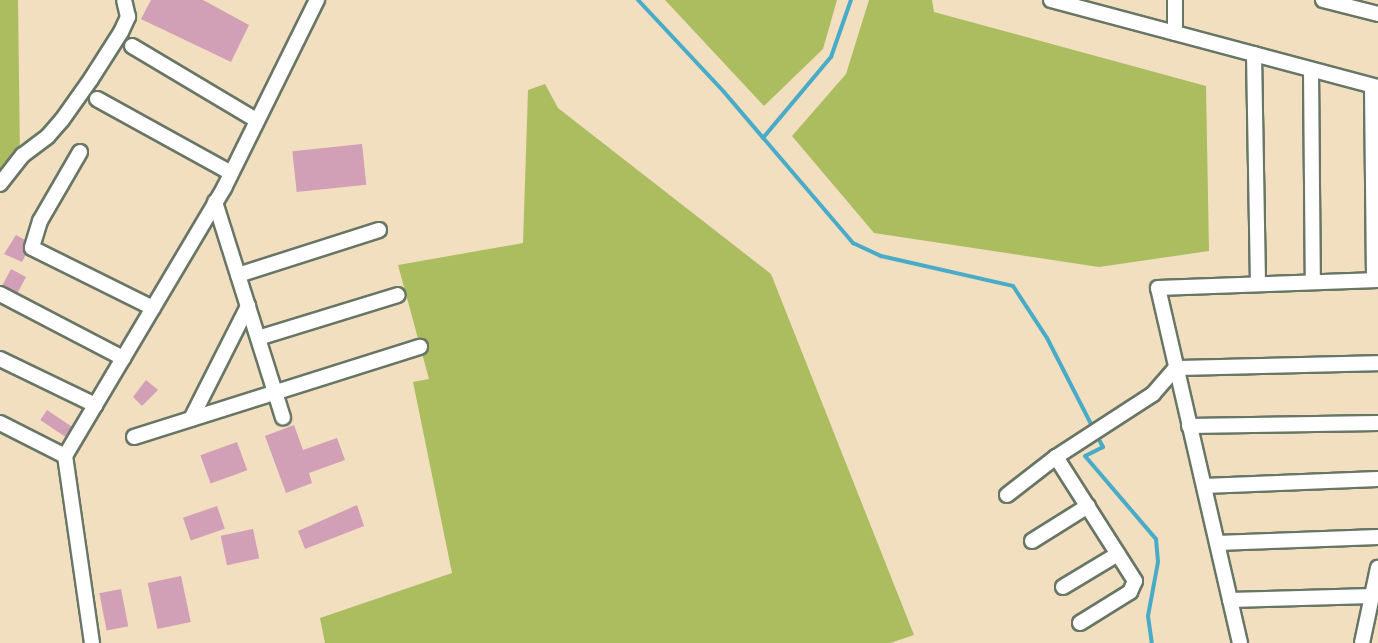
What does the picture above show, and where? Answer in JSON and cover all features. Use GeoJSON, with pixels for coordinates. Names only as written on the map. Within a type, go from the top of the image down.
{"type":"FeatureCollection","features":[{"type":"Feature","properties":{"kind":"street"},"geometry":{"type":"LineString","coordinates":[[0,184],[23,155],[48,136],[85,88],[128,17],[124,0]]}},
{"type":"Feature","properties":{"kind":"street"},"geometry":{"type":"LineString","coordinates":[[92,643],[65,456],[215,202],[317,0]]}},
{"type":"Feature","properties":{"kind":"street"},"geometry":{"type":"LineString","coordinates":[[1051,0],[1375,87],[1376,280],[1158,288],[1240,643]]}},
{"type":"Feature","properties":{"kind":"street"},"geometry":{"type":"LineString","coordinates":[[1175,0],[1175,33]]}},
{"type":"Feature","properties":{"kind":"street"},"geometry":{"type":"LineString","coordinates":[[1323,0],[1378,14]]}},
{"type":"Feature","properties":{"kind":"street"},"geometry":{"type":"LineString","coordinates":[[132,46],[256,120]]}},
{"type":"Feature","properties":{"kind":"street"},"geometry":{"type":"LineString","coordinates":[[1254,54],[1258,284]]}},
{"type":"Feature","properties":{"kind":"street"},"geometry":{"type":"LineString","coordinates":[[1311,70],[1313,282]]}},
{"type":"Feature","properties":{"kind":"street"},"geometry":{"type":"LineString","coordinates":[[97,99],[231,173]]}},
{"type":"Feature","properties":{"kind":"street"},"geometry":{"type":"LineString","coordinates":[[80,152],[40,222],[32,248],[153,308]]}},
{"type":"Feature","properties":{"kind":"street"},"geometry":{"type":"LineString","coordinates":[[215,202],[283,418]]}},
{"type":"Feature","properties":{"kind":"street"},"geometry":{"type":"LineString","coordinates":[[238,275],[379,230]]}},
{"type":"Feature","properties":{"kind":"street"},"geometry":{"type":"LineString","coordinates":[[0,294],[123,358]]}},
{"type":"Feature","properties":{"kind":"street"},"geometry":{"type":"LineString","coordinates":[[258,338],[398,295]]}},
{"type":"Feature","properties":{"kind":"street"},"geometry":{"type":"LineString","coordinates":[[191,418],[248,306]]}},
{"type":"Feature","properties":{"kind":"street"},"geometry":{"type":"LineString","coordinates":[[134,436],[420,347]]}},
{"type":"Feature","properties":{"kind":"street"},"geometry":{"type":"LineString","coordinates":[[0,359],[95,405]]}},
{"type":"Feature","properties":{"kind":"street"},"geometry":{"type":"LineString","coordinates":[[1007,495],[1056,457],[1153,394],[1176,368],[1378,363]]}},
{"type":"Feature","properties":{"kind":"street"},"geometry":{"type":"LineString","coordinates":[[0,423],[65,456]]}},
{"type":"Feature","properties":{"kind":"street"},"geometry":{"type":"LineString","coordinates":[[1190,426],[1378,423]]}},
{"type":"Feature","properties":{"kind":"street"},"geometry":{"type":"LineString","coordinates":[[1056,457],[1135,581],[1130,592],[1080,623]]}},
{"type":"Feature","properties":{"kind":"street"},"geometry":{"type":"LineString","coordinates":[[1203,486],[1378,480]]}},
{"type":"Feature","properties":{"kind":"street"},"geometry":{"type":"LineString","coordinates":[[1032,541],[1088,506]]}},
{"type":"Feature","properties":{"kind":"street"},"geometry":{"type":"LineString","coordinates":[[1217,543],[1378,537]]}},
{"type":"Feature","properties":{"kind":"street"},"geometry":{"type":"LineString","coordinates":[[1063,587],[1118,554]]}},
{"type":"Feature","properties":{"kind":"street"},"geometry":{"type":"LineString","coordinates":[[1362,643],[1378,568]]}},
{"type":"Feature","properties":{"kind":"street"},"geometry":{"type":"LineString","coordinates":[[1230,600],[1372,596]]}},
{"type":"Feature","properties":{"kind":"green space"},"geometry":{"type":"Polygon","coordinates":[[[0,0],[18,0],[20,157],[0,185],[0,0]]]}},
{"type":"Feature","properties":{"kind":"green space"},"geometry":{"type":"Polygon","coordinates":[[[665,0],[837,0],[823,49],[764,106],[665,0]]]}},
{"type":"Feature","properties":{"kind":"green space"},"geometry":{"type":"Polygon","coordinates":[[[869,0],[932,0],[934,12],[1206,86],[1209,251],[1099,267],[874,233],[792,136],[846,74],[869,0]]]}},
{"type":"Feature","properties":{"kind":"green space"},"geometry":{"type":"Polygon","coordinates":[[[545,84],[558,108],[771,274],[914,635],[890,643],[325,643],[320,618],[452,573],[413,382],[429,379],[398,265],[523,243],[528,90],[545,84]]]}},
{"type":"Feature","properties":{"kind":"building"},"geometry":{"type":"Polygon","coordinates":[[[151,0],[203,0],[249,25],[231,62],[141,19],[151,0]]]}},
{"type":"Feature","properties":{"kind":"building"},"geometry":{"type":"Polygon","coordinates":[[[362,144],[366,185],[297,192],[292,151],[362,144]]]}},
{"type":"Feature","properties":{"kind":"building"},"geometry":{"type":"Polygon","coordinates":[[[16,235],[25,240],[23,249],[26,254],[22,262],[4,254],[16,235]]]}},
{"type":"Feature","properties":{"kind":"building"},"geometry":{"type":"Polygon","coordinates":[[[11,269],[26,277],[17,294],[2,286],[11,269]]]}},
{"type":"Feature","properties":{"kind":"building"},"geometry":{"type":"Polygon","coordinates":[[[146,380],[158,390],[142,406],[133,397],[146,380]]]}},
{"type":"Feature","properties":{"kind":"building"},"geometry":{"type":"Polygon","coordinates":[[[47,410],[72,427],[65,437],[40,420],[47,410]]]}},
{"type":"Feature","properties":{"kind":"building"},"geometry":{"type":"Polygon","coordinates":[[[294,425],[303,450],[337,438],[345,460],[309,473],[312,483],[286,493],[265,436],[294,425]]]}},
{"type":"Feature","properties":{"kind":"building"},"geometry":{"type":"Polygon","coordinates":[[[237,442],[247,470],[211,484],[200,455],[237,442]]]}},
{"type":"Feature","properties":{"kind":"building"},"geometry":{"type":"Polygon","coordinates":[[[357,505],[364,526],[305,549],[298,531],[357,505]]]}},
{"type":"Feature","properties":{"kind":"building"},"geometry":{"type":"Polygon","coordinates":[[[217,506],[225,529],[191,540],[183,518],[217,506]]]}},
{"type":"Feature","properties":{"kind":"building"},"geometry":{"type":"Polygon","coordinates":[[[253,529],[259,558],[227,565],[221,536],[253,529]]]}},
{"type":"Feature","properties":{"kind":"building"},"geometry":{"type":"Polygon","coordinates":[[[181,576],[191,622],[158,629],[148,583],[181,576]]]}},
{"type":"Feature","properties":{"kind":"building"},"geometry":{"type":"Polygon","coordinates":[[[121,589],[128,626],[107,630],[99,593],[121,589]]]}},
{"type":"Feature","properties":{"kind":"waterway"},"geometry":{"type":"LineString","coordinates":[[638,0],[724,92],[853,243],[881,256],[1013,286],[1047,338],[1093,428]]}},
{"type":"Feature","properties":{"kind":"waterway"},"geometry":{"type":"LineString","coordinates":[[763,138],[831,57],[851,0]]}},
{"type":"Feature","properties":{"kind":"waterway"},"geometry":{"type":"LineString","coordinates":[[1096,434],[1103,447],[1085,456],[1156,539],[1158,562],[1148,616],[1152,643]]}}]}
